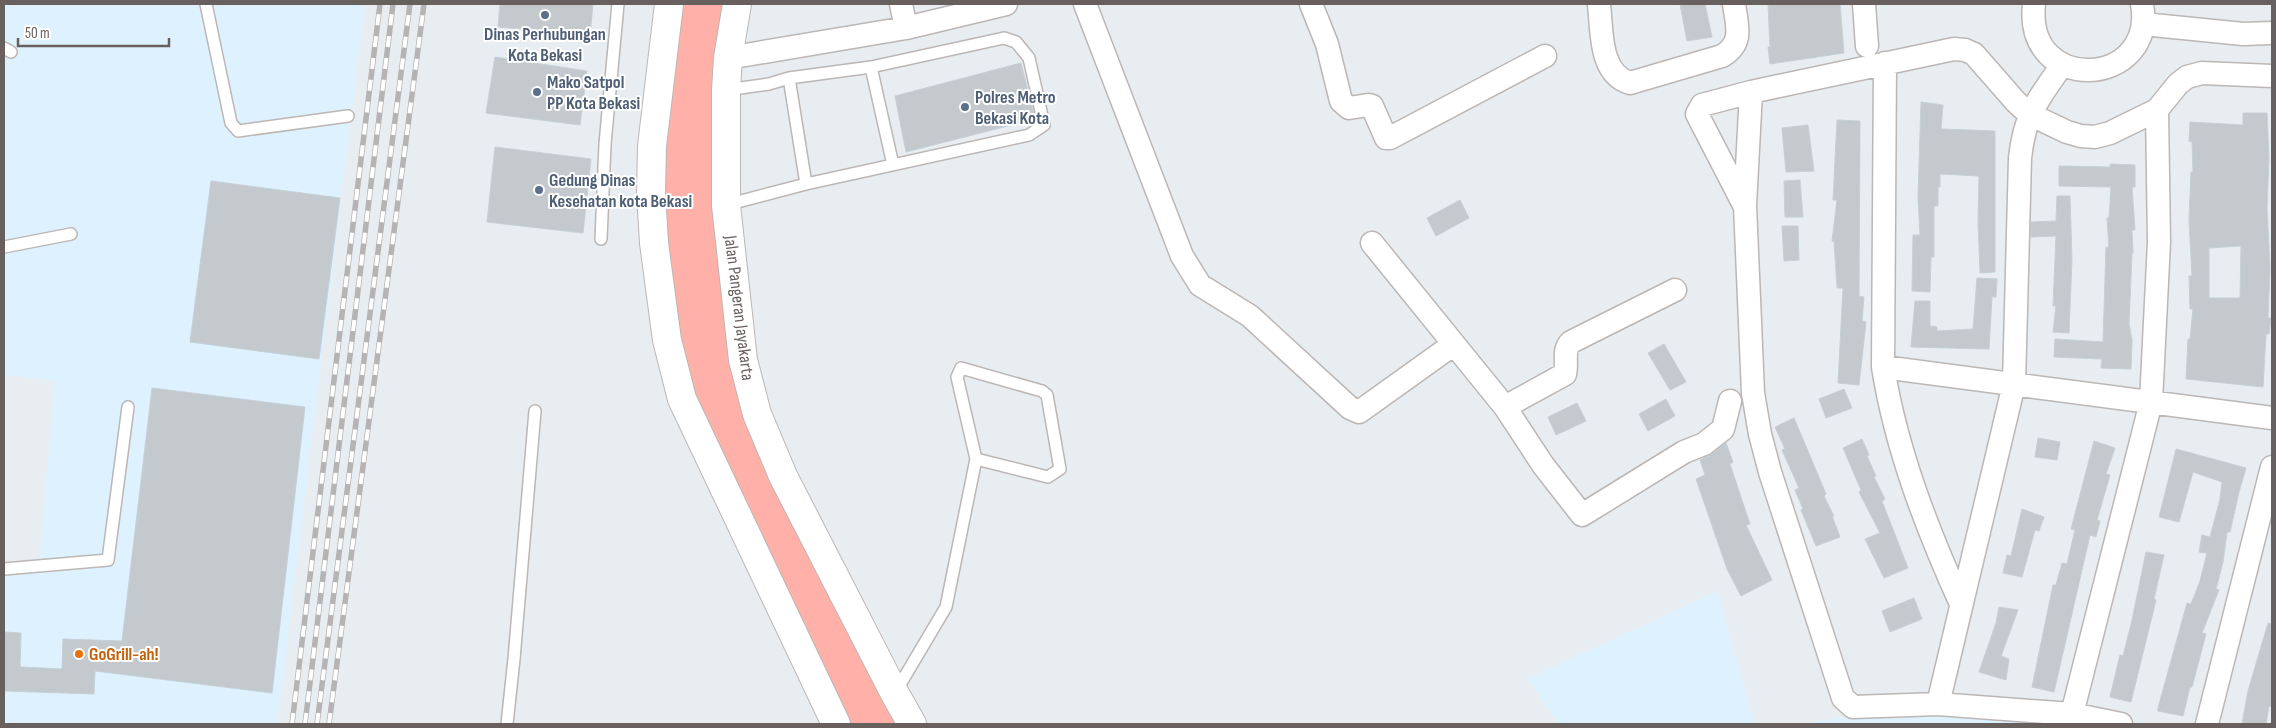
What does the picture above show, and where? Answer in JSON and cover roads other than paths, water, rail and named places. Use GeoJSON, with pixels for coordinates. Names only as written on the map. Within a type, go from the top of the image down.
{"type":"FeatureCollection","features":[{"type":"Feature","properties":{"kind":"street"},"geometry":{"type":"LineString","coordinates":[[669,4],[652,146],[651,192],[654,243],[667,340],[682,400],[836,724]]}},
{"type":"Feature","properties":{"kind":"street","name":"Jalan Pangeran Jayakarta"},"geometry":{"type":"LineString","coordinates":[[736,4],[728,58],[726,90],[726,204],[743,360],[757,414],[784,476],[894,694],[912,724]]}},
{"type":"Feature","properties":{"kind":"street"},"geometry":{"type":"LineString","coordinates":[[901,4],[906,28]]}},
{"type":"Feature","properties":{"kind":"street"},"geometry":{"type":"LineString","coordinates":[[728,58],[906,28],[982,6],[1006,4]]}},
{"type":"Feature","properties":{"kind":"street"},"geometry":{"type":"LineString","coordinates":[[1085,4],[1182,256],[1200,286],[1250,316],[1350,408],[1359,412],[1454,344]]}},
{"type":"Feature","properties":{"kind":"street"},"geometry":{"type":"LineString","coordinates":[[1311,4],[1327,44],[1341,101],[1349,108],[1372,106],[1386,138],[1390,138],[1545,56]]}},
{"type":"Feature","properties":{"kind":"street"},"geometry":{"type":"LineString","coordinates":[[1599,4],[1605,58],[1621,80],[1630,83],[1722,56],[1732,50],[1737,41],[1734,4]]}},
{"type":"Feature","properties":{"kind":"street"},"geometry":{"type":"LineString","coordinates":[[1864,4],[1867,46]]}},
{"type":"Feature","properties":{"kind":"street"},"geometry":{"type":"LineString","coordinates":[[2033,4],[2033,22],[2038,39],[2048,54],[2062,65],[2078,71],[2096,71],[2113,66],[2127,56],[2138,41],[2142,14],[2244,34],[2272,33]]}},
{"type":"Feature","properties":{"kind":"street"},"geometry":{"type":"LineString","coordinates":[[1744,205],[1697,114],[1702,105],[1751,92],[1954,49],[1965,50],[1974,54],[2029,114],[2067,132],[2095,137],[2110,133],[2157,110],[2178,84],[2187,77],[2202,73],[2272,76]]}},
{"type":"Feature","properties":{"kind":"street"},"geometry":{"type":"LineString","coordinates":[[1885,63],[1883,367],[1890,409],[1915,490],[1940,558],[1961,604]]}},
{"type":"Feature","properties":{"kind":"street"},"geometry":{"type":"LineString","coordinates":[[1938,704],[2014,384],[2020,158],[2023,133],[2029,114],[2062,65]]}},
{"type":"Feature","properties":{"kind":"street"},"geometry":{"type":"LineString","coordinates":[[1751,92],[1744,205],[1753,385],[1760,434],[1770,472],[1843,698],[1853,707],[1938,704],[2072,714],[2121,724]]}},
{"type":"Feature","properties":{"kind":"street"},"geometry":{"type":"LineString","coordinates":[[2072,714],[2151,402],[2159,242],[2157,110]]}},
{"type":"Feature","properties":{"kind":"street"},"geometry":{"type":"LineString","coordinates":[[1372,243],[1505,407],[1543,465],[1582,516],[1684,452],[1704,444],[1724,429],[1730,401]]}},
{"type":"Feature","properties":{"kind":"street"},"geometry":{"type":"LineString","coordinates":[[1505,407],[1565,374],[1566,346],[1571,342],[1675,290]]}},
{"type":"Feature","properties":{"kind":"street"},"geometry":{"type":"LineString","coordinates":[[1883,367],[2272,418]]}},
{"type":"Feature","properties":{"kind":"street"},"geometry":{"type":"LineString","coordinates":[[2207,724],[2272,467]]}},
{"type":"Feature","properties":{"kind":"lane"},"geometry":{"type":"LineString","coordinates":[[206,4],[233,128],[238,131],[348,116]]}},
{"type":"Feature","properties":{"kind":"lane"},"geometry":{"type":"LineString","coordinates":[[601,239],[605,144],[618,4]]}},
{"type":"Feature","properties":{"kind":"lane"},"geometry":{"type":"LineString","coordinates":[[726,90],[769,84],[789,78],[871,67],[1004,38],[1016,42],[1029,58],[1044,125],[1029,135],[806,184],[726,204]]}},
{"type":"Feature","properties":{"kind":"lane"},"geometry":{"type":"LineString","coordinates":[[871,67],[893,165]]}},
{"type":"Feature","properties":{"kind":"lane"},"geometry":{"type":"LineString","coordinates":[[789,78],[806,184]]}},
{"type":"Feature","properties":{"kind":"lane"},"geometry":{"type":"LineString","coordinates":[[4,247],[71,234]]}},
{"type":"Feature","properties":{"kind":"lane"},"geometry":{"type":"LineString","coordinates":[[894,694],[946,606],[976,458],[957,377],[961,368],[1042,391],[1047,395],[1060,469],[1055,474],[1048,478],[976,458]]}},
{"type":"Feature","properties":{"kind":"lane"},"geometry":{"type":"LineString","coordinates":[[4,569],[108,560],[128,407]]}},
{"type":"Feature","properties":{"kind":"lane"},"geometry":{"type":"LineString","coordinates":[[506,724],[514,659],[535,411]]}},
{"type":"Feature","properties":{"kind":"railway"},"geometry":{"type":"LineString","coordinates":[[292,724],[380,4]]}},
{"type":"Feature","properties":{"kind":"railway"},"geometry":{"type":"LineString","coordinates":[[305,724],[393,4]]}},
{"type":"Feature","properties":{"kind":"railway"},"geometry":{"type":"LineString","coordinates":[[317,724],[410,4]]}},
{"type":"Feature","properties":{"kind":"railway"},"geometry":{"type":"LineString","coordinates":[[329,724],[424,4]]}},
{"type":"Feature","properties":{"kind":"place","name":"Dinas Perhubungan Kota Bekasi"},"geometry":{"type":"Point","coordinates":[545,15]}},
{"type":"Feature","properties":{"kind":"place","name":"Mako Satpol PP Kota Bekasi"},"geometry":{"type":"Point","coordinates":[537,92]}},
{"type":"Feature","properties":{"kind":"place","name":"Polres Metro Bekasi Kota"},"geometry":{"type":"Point","coordinates":[965,107]}},
{"type":"Feature","properties":{"kind":"place","name":"Gedung Dinas Kesehatan kota Bekasi"},"geometry":{"type":"Point","coordinates":[539,190]}},
{"type":"Feature","properties":{"kind":"place","name":"GoGrill-ah!"},"geometry":{"type":"Point","coordinates":[79,654]}}]}
